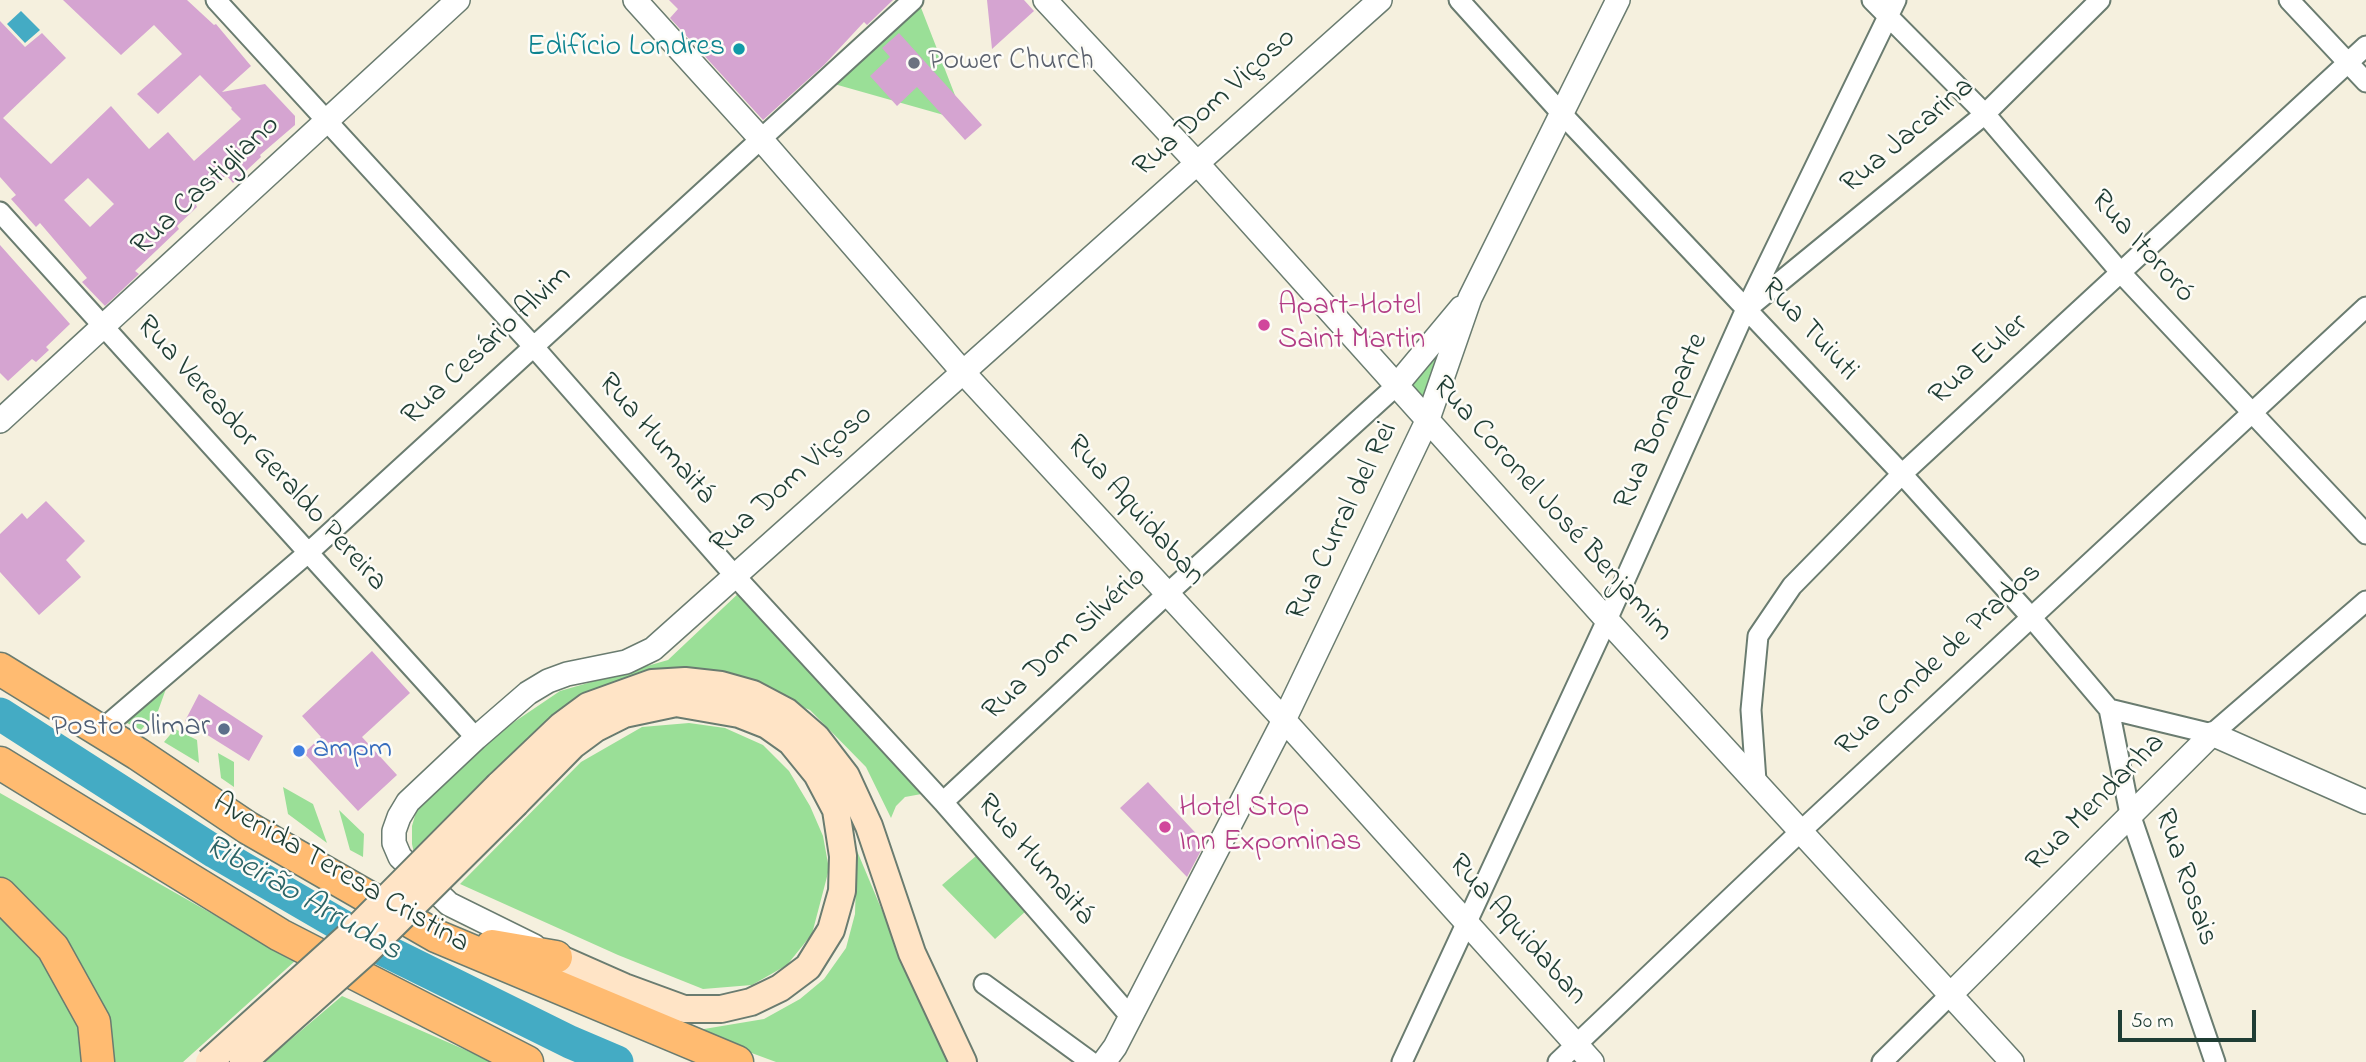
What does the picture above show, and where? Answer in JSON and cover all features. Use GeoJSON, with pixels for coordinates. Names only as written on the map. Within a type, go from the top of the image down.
{"type":"FeatureCollection","features":[{"type":"Feature","properties":{"kind":"highway","name":"Avenida Teresa Cristina"},"geometry":{"type":"LineString","coordinates":[[0,669],[138,754],[248,828],[436,936],[737,1062]]}},
{"type":"Feature","properties":{"kind":"highway"},"geometry":{"type":"LineString","coordinates":[[0,763],[280,935],[527,1062]]}},
{"type":"Feature","properties":{"kind":"highway"},"geometry":{"type":"LineString","coordinates":[[0,894],[52,948],[94,1022],[98,1062]]}},
{"type":"Feature","properties":{"kind":"highway"},"geometry":{"type":"LineString","coordinates":[[436,936],[556,957]]}},
{"type":"Feature","properties":{"kind":"main road"},"geometry":{"type":"LineString","coordinates":[[243,1062],[366,951],[508,794],[561,726],[588,706],[652,683],[685,681],[721,685],[753,694],[787,712],[816,737],[846,776],[869,826],[912,953],[963,1062]]}},
{"type":"Feature","properties":{"kind":"main road"},"geometry":{"type":"LineString","coordinates":[[209,1062],[508,794],[596,728],[624,714],[676,703],[739,714],[767,725],[792,742],[817,774],[836,810],[843,856],[842,891],[831,930],[808,967],[780,988],[751,1002],[721,1009],[684,1009],[624,987],[556,957]]}},
{"type":"Feature","properties":{"kind":"street","name":"Rua Humaitá"},"geometry":{"type":"LineString","coordinates":[[216,0],[533,346],[735,576],[943,802],[1130,1016]]}},
{"type":"Feature","properties":{"kind":"street","name":"Rua Castigliano"},"geometry":{"type":"LineString","coordinates":[[0,421],[458,0]]}},
{"type":"Feature","properties":{"kind":"street","name":"Rua Aquidaban"},"geometry":{"type":"LineString","coordinates":[[635,0],[760,138],[962,371],[1284,720],[1592,1062]]}},
{"type":"Feature","properties":{"kind":"street","name":"Rua Cesário Alvim"},"geometry":{"type":"LineString","coordinates":[[99,732],[309,552],[912,0]]}},
{"type":"Feature","properties":{"kind":"street","name":"Rua Coronel José Benjamim"},"geometry":{"type":"LineString","coordinates":[[1045,0],[1197,163],[1607,620],[1952,993],[2012,1062]]}},
{"type":"Feature","properties":{"kind":"street","name":"Rua Dom Viçoso"},"geometry":{"type":"LineString","coordinates":[[556,957],[449,904],[400,857],[394,843],[394,831],[408,802],[528,693],[567,674],[626,662],[653,649],[1380,0]]}},
{"type":"Feature","properties":{"kind":"street","name":"Rua Tuiuti"},"geometry":{"type":"LineString","coordinates":[[1459,0],[1562,114],[1902,474],[2031,617],[2109,709]]}},
{"type":"Feature","properties":{"kind":"street","name":"Rua Curral del Rei"},"geometry":{"type":"LineString","coordinates":[[1104,1062],[1115,1047],[1284,720],[1429,419],[1470,298],[1618,0]]}},
{"type":"Feature","properties":{"kind":"street","name":"Rua Itororó"},"geometry":{"type":"LineString","coordinates":[[1872,0],[1892,8],[2121,273],[2366,534]]}},
{"type":"Feature","properties":{"kind":"street","name":"Rua Jacarina"},"geometry":{"type":"LineString","coordinates":[[1746,309],[1985,114],[2100,0]]}},
{"type":"Feature","properties":{"kind":"street"},"geometry":{"type":"LineString","coordinates":[[2289,0],[2366,82]]}},
{"type":"Feature","properties":{"kind":"street","name":"Rua Bonaparte"},"geometry":{"type":"LineString","coordinates":[[1402,1062],[1607,620],[1746,309],[1892,8]]}},
{"type":"Feature","properties":{"kind":"street","name":"Rua Euler"},"geometry":{"type":"LineString","coordinates":[[1756,781],[1751,710],[1758,636],[1792,586],[1902,474],[2366,46]]}},
{"type":"Feature","properties":{"kind":"street","name":"Rua Vereador Geraldo Pereira"},"geometry":{"type":"LineString","coordinates":[[0,212],[476,738]]}},
{"type":"Feature","properties":{"kind":"street","name":"Rua Dom Silvério"},"geometry":{"type":"LineString","coordinates":[[943,802],[1396,386],[1470,298]]}},
{"type":"Feature","properties":{"kind":"street","name":"Rua Conde de Prados"},"geometry":{"type":"LineString","coordinates":[[1558,1062],[1801,831],[2366,307]]}},
{"type":"Feature","properties":{"kind":"street","name":"Rua Mendanha"},"geometry":{"type":"LineString","coordinates":[[1882,1062],[2212,733],[2366,601]]}},
{"type":"Feature","properties":{"kind":"street"},"geometry":{"type":"LineString","coordinates":[[2109,709],[2212,733],[2366,802]]}},
{"type":"Feature","properties":{"kind":"street","name":"Rua Rosais"},"geometry":{"type":"LineString","coordinates":[[2109,709],[2130,814],[2215,1062]]}},
{"type":"Feature","properties":{"kind":"street"},"geometry":{"type":"LineString","coordinates":[[984,984],[1091,1062]]}},
{"type":"Feature","properties":{"kind":"street"},"geometry":{"type":"LineString","coordinates":[[948,1034],[978,1062]]}},
{"type":"Feature","properties":{"kind":"green space"},"geometry":{"type":"Polygon","coordinates":[[[896,0],[918,0],[965,121],[813,78],[866,32],[896,0]]]}},
{"type":"Feature","properties":{"kind":"green space"},"geometry":{"type":"Polygon","coordinates":[[[1449,333],[1426,403],[1408,385],[1449,333]]]}},
{"type":"Feature","properties":{"kind":"green space"},"geometry":{"type":"Polygon","coordinates":[[[742,590],[927,793],[905,797],[896,806],[891,818],[866,767],[810,710],[751,686],[674,679],[415,858],[412,826],[418,805],[492,737],[560,691],[668,660],[742,590]]]}},
{"type":"Feature","properties":{"kind":"green space"},"geometry":{"type":"Polygon","coordinates":[[[167,686],[158,711],[141,730],[125,722],[167,686]]]}},
{"type":"Feature","properties":{"kind":"green space"},"geometry":{"type":"Polygon","coordinates":[[[689,723],[725,728],[763,745],[789,771],[810,806],[823,836],[829,869],[812,934],[787,965],[752,985],[703,989],[618,955],[460,884],[581,762],[642,727],[689,723]]]}},
{"type":"Feature","properties":{"kind":"green space"},"geometry":{"type":"Polygon","coordinates":[[[175,729],[197,740],[199,763],[164,742],[175,729]]]}},
{"type":"Feature","properties":{"kind":"green space"},"geometry":{"type":"Polygon","coordinates":[[[218,753],[234,762],[234,787],[221,778],[218,753]]]}},
{"type":"Feature","properties":{"kind":"green space"},"geometry":{"type":"Polygon","coordinates":[[[283,787],[313,804],[327,843],[288,814],[283,787]]]}},
{"type":"Feature","properties":{"kind":"green space"},"geometry":{"type":"Polygon","coordinates":[[[0,793],[295,961],[183,1062],[114,1062],[105,1016],[61,936],[0,877],[0,793]]]}},
{"type":"Feature","properties":{"kind":"green space"},"geometry":{"type":"Polygon","coordinates":[[[339,810],[364,834],[363,857],[350,850],[339,810]]]}},
{"type":"Feature","properties":{"kind":"green space"},"geometry":{"type":"Polygon","coordinates":[[[852,839],[949,1062],[776,1062],[692,1031],[764,1019],[800,999],[824,979],[846,948],[855,914],[856,880],[852,839]]]}},
{"type":"Feature","properties":{"kind":"green space"},"geometry":{"type":"Polygon","coordinates":[[[976,856],[1026,911],[995,939],[942,885],[976,856]]]}},
{"type":"Feature","properties":{"kind":"green space"},"geometry":{"type":"Polygon","coordinates":[[[0,907],[47,951],[88,1025],[91,1062],[0,1062],[0,907]]]}},
{"type":"Feature","properties":{"kind":"green space"},"geometry":{"type":"Polygon","coordinates":[[[342,996],[493,1062],[264,1062],[342,996]]]}},
{"type":"Feature","properties":{"kind":"water"},"geometry":{"type":"Polygon","coordinates":[[[21,11],[40,30],[25,43],[7,24],[21,11]]]}},
{"type":"Feature","properties":{"kind":"building"},"geometry":{"type":"Polygon","coordinates":[[[63,0],[187,0],[216,24],[251,66],[222,92],[265,84],[295,116],[295,125],[233,183],[226,175],[177,226],[179,229],[135,271],[139,274],[105,306],[82,282],[87,278],[40,223],[36,227],[11,199],[16,195],[0,177],[0,21],[25,47],[42,33],[66,58],[3,118],[51,164],[111,106],[149,149],[168,132],[194,161],[241,119],[200,75],[158,114],[137,94],[182,54],[154,25],[121,55],[63,0]],[[88,178],[64,200],[90,227],[114,204],[88,178]]]}},
{"type":"Feature","properties":{"kind":"building"},"geometry":{"type":"Polygon","coordinates":[[[669,0],[893,0],[867,25],[864,22],[824,65],[763,120],[670,18],[678,9],[669,0]]]}},
{"type":"Feature","properties":{"kind":"building"},"geometry":{"type":"Polygon","coordinates":[[[987,0],[1024,0],[1034,11],[992,49],[987,0]]]}},
{"type":"Feature","properties":{"kind":"building"},"geometry":{"type":"Polygon","coordinates":[[[899,33],[982,125],[965,140],[917,87],[897,106],[870,76],[890,57],[882,48],[899,33]]]}},
{"type":"Feature","properties":{"kind":"building"},"geometry":{"type":"Polygon","coordinates":[[[0,245],[70,324],[46,347],[49,350],[36,362],[32,359],[8,381],[0,373],[0,245]]]}},
{"type":"Feature","properties":{"kind":"building"},"geometry":{"type":"Polygon","coordinates":[[[46,501],[85,541],[66,560],[81,577],[39,615],[0,572],[0,534],[22,513],[27,519],[46,501]]]}},
{"type":"Feature","properties":{"kind":"building"},"geometry":{"type":"Polygon","coordinates":[[[372,651],[410,693],[362,737],[397,775],[358,811],[304,753],[321,737],[302,716],[372,651]]]}},
{"type":"Feature","properties":{"kind":"building","name":"Posto Olimar"},"geometry":{"type":"Polygon","coordinates":[[[199,694],[263,736],[249,761],[185,721],[199,694]]]}},
{"type":"Feature","properties":{"kind":"building","name":"Hotel Stop Inn Expominas"},"geometry":{"type":"Polygon","coordinates":[[[1148,782],[1205,843],[1187,877],[1120,808],[1148,782]]]}},
{"type":"Feature","properties":{"kind":"waterway","name":"Ribeirão Arrudas"},"geometry":{"type":"LineString","coordinates":[[0,714],[215,852],[382,949],[570,1042],[617,1062]]}},
{"type":"Feature","properties":{"kind":"place","name":"Edifício Londres"},"geometry":{"type":"Point","coordinates":[739,49]}},
{"type":"Feature","properties":{"kind":"place","name":"Power Church"},"geometry":{"type":"Point","coordinates":[914,63]}},
{"type":"Feature","properties":{"kind":"place","name":"Apart-Hotel Saint Martin"},"geometry":{"type":"Point","coordinates":[1264,325]}},
{"type":"Feature","properties":{"kind":"place","name":"Posto Olimar"},"geometry":{"type":"Point","coordinates":[224,729]}},
{"type":"Feature","properties":{"kind":"place","name":"ampm"},"geometry":{"type":"Point","coordinates":[299,751]}},
{"type":"Feature","properties":{"kind":"place","name":"Hotel Stop Inn Expominas"},"geometry":{"type":"Point","coordinates":[1165,827]}}]}
